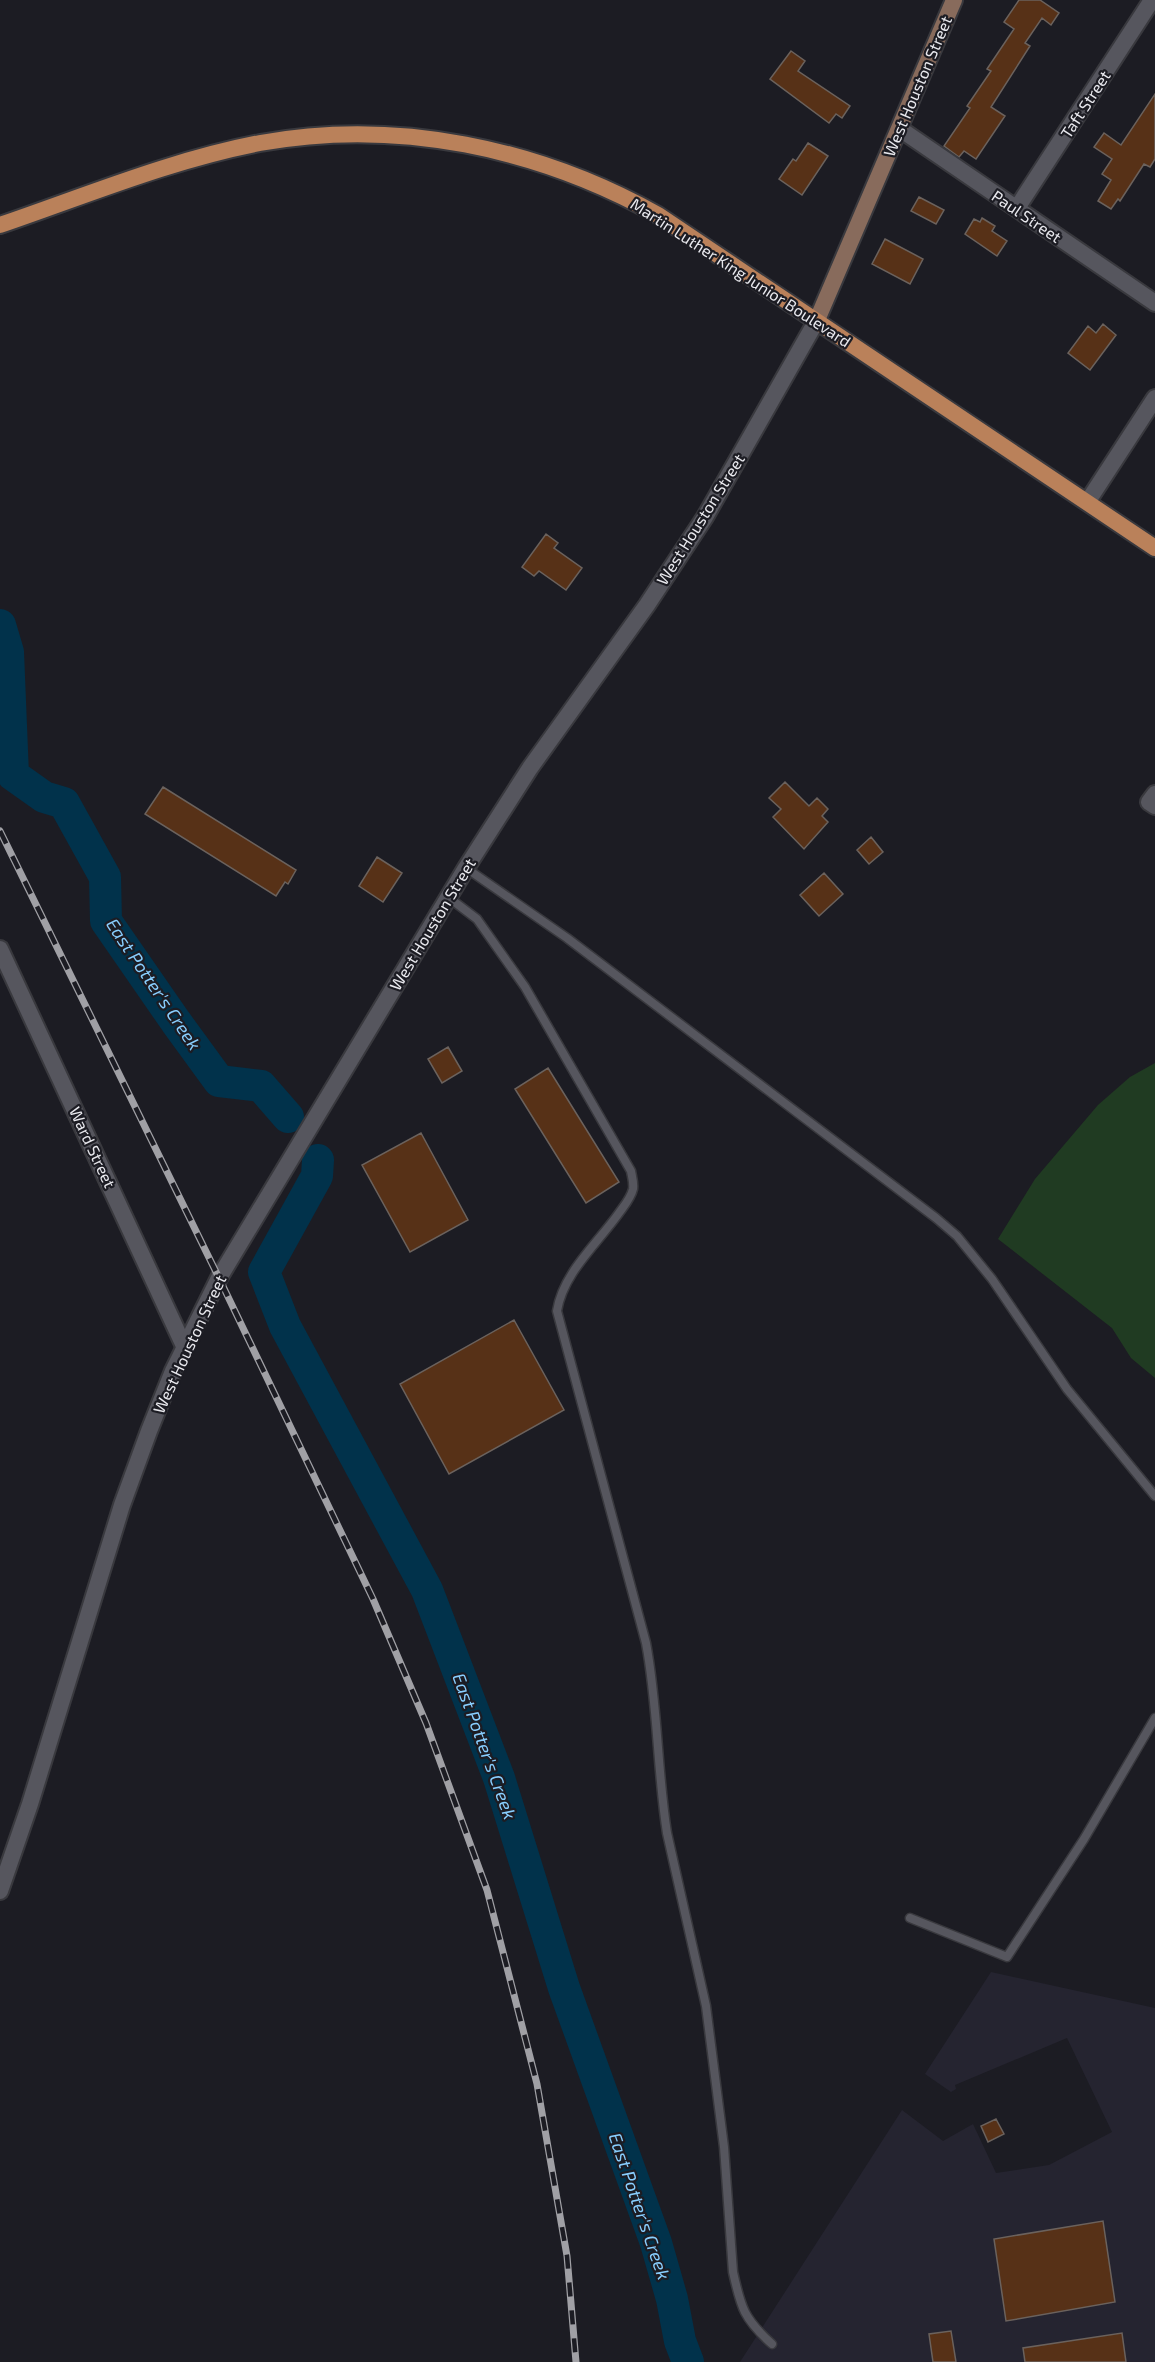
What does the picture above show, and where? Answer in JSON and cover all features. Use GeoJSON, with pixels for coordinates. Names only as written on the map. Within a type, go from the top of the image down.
{"type":"FeatureCollection","features":[{"type":"Feature","properties":{"kind":"main road","name":"West Houston Street"},"geometry":{"type":"LineString","coordinates":[[817,320],[954,0]]}},
{"type":"Feature","properties":{"kind":"main road","name":"Martin Luther King Junior Boulevard"},"geometry":{"type":"LineString","coordinates":[[0,225],[182,163],[287,139],[353,134],[421,138],[463,144],[522,157],[605,187],[658,215],[1155,548]]}},
{"type":"Feature","properties":{"kind":"street","name":"Taft Street"},"geometry":{"type":"LineString","coordinates":[[1017,208],[1152,0]]}},
{"type":"Feature","properties":{"kind":"street","name":"Paul Street"},"geometry":{"type":"LineString","coordinates":[[900,129],[1155,303]]}},
{"type":"Feature","properties":{"kind":"street","name":"West Houston Street"},"geometry":{"type":"LineString","coordinates":[[0,1891],[30,1804],[122,1505],[184,1346],[219,1278],[466,868],[530,768],[647,605],[705,516],[817,320]]}},
{"type":"Feature","properties":{"kind":"street"},"geometry":{"type":"LineString","coordinates":[[1088,501],[1155,398]]}},
{"type":"Feature","properties":{"kind":"street","name":"Ward Street"},"geometry":{"type":"LineString","coordinates":[[0,949],[184,1346]]}},
{"type":"Feature","properties":{"kind":"lane"},"geometry":{"type":"LineString","coordinates":[[466,868],[567,938],[957,1236],[986,1271],[1066,1389],[1155,1496]]}},
{"type":"Feature","properties":{"kind":"lane"},"geometry":{"type":"LineString","coordinates":[[448,897],[477,920],[525,987],[631,1171],[633,1179],[632,1194],[603,1236],[571,1274],[556,1311],[646,1643],[653,1683],[667,1833],[706,2006],[724,2146],[733,2272],[745,2317],[772,2344]]}},
{"type":"Feature","properties":{"kind":"lane"},"geometry":{"type":"LineString","coordinates":[[910,1918],[1007,1957],[1084,1839],[1155,1718]]}},
{"type":"Feature","properties":{"kind":"shaded area"},"geometry":{"type":"Polygon","coordinates":[[[991,1972],[1155,2008],[1155,2362],[740,2362],[902,2110],[943,2141],[973,2124],[996,2173],[1049,2165],[1112,2132],[1067,2038],[955,2085],[956,2089],[951,2092],[925,2074],[991,1972]]]}},
{"type":"Feature","properties":{"kind":"green space"},"geometry":{"type":"Polygon","coordinates":[[[1155,1063],[1155,1378],[1131,1358],[1112,1328],[998,1239],[1035,1179],[1098,1105],[1130,1077],[1155,1063]]]}},
{"type":"Feature","properties":{"kind":"building"},"geometry":{"type":"Polygon","coordinates":[[[1019,0],[1040,0],[1059,13],[1051,25],[1042,18],[1025,43],[1030,46],[991,107],[1005,116],[976,159],[964,151],[959,157],[944,146],[970,108],[967,106],[991,71],[987,69],[1014,29],[1004,22],[1019,0]]]}},
{"type":"Feature","properties":{"kind":"building"},"geometry":{"type":"Polygon","coordinates":[[[791,51],[805,61],[798,71],[850,106],[842,118],[836,114],[829,123],[770,79],[791,51]]]}},
{"type":"Feature","properties":{"kind":"building"},"geometry":{"type":"Polygon","coordinates":[[[1155,94],[1155,159],[1150,167],[1144,164],[1120,201],[1118,199],[1111,209],[1098,201],[1111,180],[1102,174],[1112,159],[1094,147],[1104,133],[1121,145],[1155,94]]]}},
{"type":"Feature","properties":{"kind":"building"},"geometry":{"type":"Polygon","coordinates":[[[808,143],[828,156],[802,195],[779,179],[793,159],[796,161],[808,143]]]}},
{"type":"Feature","properties":{"kind":"building"},"geometry":{"type":"Polygon","coordinates":[[[919,197],[944,210],[936,224],[911,211],[919,197]]]}},
{"type":"Feature","properties":{"kind":"building"},"geometry":{"type":"Polygon","coordinates":[[[982,218],[995,226],[992,231],[1007,241],[997,256],[965,234],[974,219],[980,222],[982,218]]]}},
{"type":"Feature","properties":{"kind":"building"},"geometry":{"type":"Polygon","coordinates":[[[885,239],[923,259],[910,284],[872,264],[885,239]]]}},
{"type":"Feature","properties":{"kind":"building"},"geometry":{"type":"Polygon","coordinates":[[[1103,324],[1116,335],[1090,370],[1068,353],[1088,326],[1096,333],[1103,324]]]}},
{"type":"Feature","properties":{"kind":"building"},"geometry":{"type":"Polygon","coordinates":[[[546,534],[558,543],[554,548],[582,568],[566,590],[539,571],[534,576],[522,567],[546,534]]]}},
{"type":"Feature","properties":{"kind":"building"},"geometry":{"type":"Polygon","coordinates":[[[785,782],[809,806],[817,798],[828,809],[822,816],[828,822],[804,849],[773,817],[781,809],[769,798],[785,782]]]}},
{"type":"Feature","properties":{"kind":"building"},"geometry":{"type":"Polygon","coordinates":[[[163,787],[296,870],[288,884],[285,882],[276,896],[145,814],[163,787]]]}},
{"type":"Feature","properties":{"kind":"building"},"geometry":{"type":"Polygon","coordinates":[[[871,837],[883,852],[869,864],[857,850],[871,837]]]}},
{"type":"Feature","properties":{"kind":"building"},"geometry":{"type":"Polygon","coordinates":[[[377,857],[402,873],[383,902],[359,886],[377,857]]]}},
{"type":"Feature","properties":{"kind":"building"},"geometry":{"type":"Polygon","coordinates":[[[824,873],[843,894],[819,916],[800,895],[824,873]]]}},
{"type":"Feature","properties":{"kind":"building"},"geometry":{"type":"Polygon","coordinates":[[[448,1047],[462,1071],[442,1083],[428,1059],[448,1047]]]}},
{"type":"Feature","properties":{"kind":"building"},"geometry":{"type":"Polygon","coordinates":[[[548,1068],[619,1182],[586,1203],[515,1089],[548,1068]]]}},
{"type":"Feature","properties":{"kind":"building"},"geometry":{"type":"Polygon","coordinates":[[[421,1133],[468,1220],[410,1252],[362,1165],[421,1133]]]}},
{"type":"Feature","properties":{"kind":"building"},"geometry":{"type":"Polygon","coordinates":[[[514,1320],[564,1410],[449,1474],[400,1384],[514,1320]]]}},
{"type":"Feature","properties":{"kind":"building"},"geometry":{"type":"Polygon","coordinates":[[[996,2119],[1004,2134],[988,2142],[981,2126],[996,2119]]]}},
{"type":"Feature","properties":{"kind":"building"},"geometry":{"type":"Polygon","coordinates":[[[1103,2221],[1115,2302],[1006,2321],[994,2239],[1103,2221]]]}},
{"type":"Feature","properties":{"kind":"building"},"geometry":{"type":"Polygon","coordinates":[[[951,2331],[956,2362],[933,2362],[929,2334],[951,2331]]]}},
{"type":"Feature","properties":{"kind":"building"},"geometry":{"type":"Polygon","coordinates":[[[1122,2333],[1126,2362],[1025,2362],[1023,2348],[1122,2333]]]}},
{"type":"Feature","properties":{"kind":"waterway","name":"East Potter's Creek"},"geometry":{"type":"LineString","coordinates":[[0,625],[8,652],[13,775],[44,797],[64,803],[105,877],[106,921],[219,1081],[261,1086],[288,1117]]}},
{"type":"Feature","properties":{"kind":"waterway","name":"East Potter's Creek"},"geometry":{"type":"LineString","coordinates":[[318,1160],[317,1176],[264,1272],[285,1326],[427,1590],[499,1778],[564,1988],[656,2243],[672,2299],[680,2341],[688,2362]]}},
{"type":"Feature","properties":{"kind":"railway"},"geometry":{"type":"LineString","coordinates":[[0,831],[373,1599],[426,1723],[487,1890],[537,2084],[567,2256],[576,2362]]}}]}
